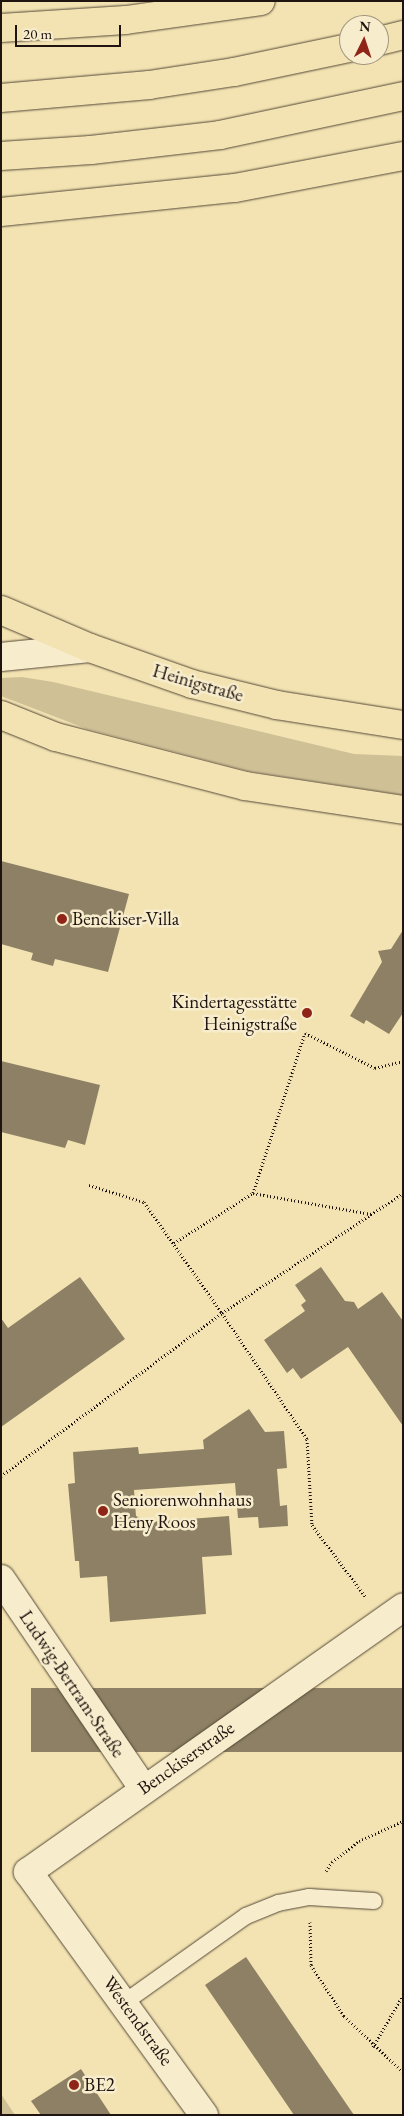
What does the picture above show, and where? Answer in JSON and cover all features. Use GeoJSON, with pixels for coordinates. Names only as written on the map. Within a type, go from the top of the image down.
{"type":"FeatureCollection","features":[{"type":"Feature","properties":{"kind":"main road"},"geometry":{"type":"LineString","coordinates":[[1,28],[126,20],[261,1]]}},
{"type":"Feature","properties":{"kind":"main road"},"geometry":{"type":"LineString","coordinates":[[389,38],[403,34]]}},
{"type":"Feature","properties":{"kind":"main road"},"geometry":{"type":"LineString","coordinates":[[1,98],[149,85],[252,69],[339,50]]}},
{"type":"Feature","properties":{"kind":"main road"},"geometry":{"type":"LineString","coordinates":[[1,156],[91,150],[220,135],[403,96]]}},
{"type":"Feature","properties":{"kind":"main road"},"geometry":{"type":"LineString","coordinates":[[1,212],[225,189],[403,156]]}},
{"type":"Feature","properties":{"kind":"main road","name":"Heinigstraße"},"geometry":{"type":"LineString","coordinates":[[1,610],[90,648],[192,684],[277,705],[403,725]]}},
{"type":"Feature","properties":{"kind":"main road"},"geometry":{"type":"LineString","coordinates":[[1,715],[56,737],[246,786],[403,810]]}},
{"type":"Feature","properties":{"kind":"street"},"geometry":{"type":"LineString","coordinates":[[1,657],[90,648]]}},
{"type":"Feature","properties":{"kind":"street","name":"Ludwig-Bertram-Straße"},"geometry":{"type":"LineString","coordinates":[[1,1579],[143,1788]]}},
{"type":"Feature","properties":{"kind":"street","name":"Benckiserstraße"},"geometry":{"type":"LineString","coordinates":[[69,1929],[28,1872],[143,1788],[393,1613]]}},
{"type":"Feature","properties":{"kind":"street","name":"Westendstraße"},"geometry":{"type":"LineString","coordinates":[[69,1929],[126,2002],[204,2115]]}},
{"type":"Feature","properties":{"kind":"lane"},"geometry":{"type":"LineString","coordinates":[[126,2002],[246,1916],[278,1903],[309,1897],[374,1901]]}},
{"type":"Feature","properties":{"kind":"path"},"geometry":{"type":"LineString","coordinates":[[174,1243],[253,1193],[305,1033],[375,1068],[403,1061]]}},
{"type":"Feature","properties":{"kind":"path"},"geometry":{"type":"LineString","coordinates":[[89,1185],[144,1202],[174,1243],[306,1439],[312,1525],[393,1613]]}},
{"type":"Feature","properties":{"kind":"path"},"geometry":{"type":"LineString","coordinates":[[253,1193],[371,1214]]}},
{"type":"Feature","properties":{"kind":"path"},"geometry":{"type":"LineString","coordinates":[[1,1476],[222,1313],[403,1193]]}},
{"type":"Feature","properties":{"kind":"path"},"geometry":{"type":"LineString","coordinates":[[403,1821],[359,1841],[332,1862],[309,1897],[311,1965],[344,2016],[374,2047],[403,2072]]}},
{"type":"Feature","properties":{"kind":"path"},"geometry":{"type":"LineString","coordinates":[[374,2047],[403,1995]]}},
{"type":"Feature","properties":{"kind":"shaded area"},"geometry":{"type":"Polygon","coordinates":[[[22,677],[53,682],[354,754],[403,756],[403,795],[248,771],[87,729],[1,696],[1,678],[22,677]]]}},
{"type":"Feature","properties":{"kind":"shaded area"},"geometry":{"type":"Polygon","coordinates":[[[1,2094],[15,2115],[1,2115],[1,2094]]]}},
{"type":"Feature","properties":{"kind":"building","name":"Benckiser-Villa"},"geometry":{"type":"Polygon","coordinates":[[[1,861],[129,894],[108,972],[55,959],[53,966],[31,960],[33,953],[1,944],[1,861]]]}},
{"type":"Feature","properties":{"kind":"building"},"geometry":{"type":"Polygon","coordinates":[[[403,930],[403,1013],[389,1034],[366,1020],[364,1024],[350,1016],[382,962],[378,951],[391,949],[403,930]]]}},
{"type":"Feature","properties":{"kind":"building"},"geometry":{"type":"Polygon","coordinates":[[[1,1061],[100,1085],[85,1145],[68,1140],[65,1148],[1,1132],[1,1061]]]}},
{"type":"Feature","properties":{"kind":"building"},"geometry":{"type":"Polygon","coordinates":[[[321,1267],[345,1301],[354,1302],[358,1309],[382,1292],[403,1321],[403,1426],[348,1347],[301,1379],[293,1368],[287,1373],[264,1340],[305,1311],[301,1305],[306,1301],[295,1285],[321,1267]]]}},
{"type":"Feature","properties":{"kind":"building"},"geometry":{"type":"Polygon","coordinates":[[[80,1277],[125,1339],[1,1427],[1,1318],[8,1328],[80,1277]]]}},
{"type":"Feature","properties":{"kind":"building","name":"Seniorenwohnhaus Heny Roos"},"geometry":{"type":"Polygon","coordinates":[[[249,1409],[265,1432],[284,1431],[287,1468],[277,1469],[280,1506],[287,1505],[288,1526],[259,1528],[258,1517],[238,1518],[235,1483],[134,1490],[136,1516],[149,1522],[229,1516],[232,1555],[202,1557],[206,1614],[110,1622],[107,1576],[80,1578],[79,1561],[75,1561],[68,1484],[75,1483],[73,1452],[138,1447],[139,1454],[204,1449],[203,1440],[249,1409]]]}},
{"type":"Feature","properties":{"kind":"building"},"geometry":{"type":"Polygon","coordinates":[[[31,1688],[403,1688],[403,1752],[31,1752],[31,1688]]]}},
{"type":"Feature","properties":{"kind":"building"},"geometry":{"type":"Polygon","coordinates":[[[246,1957],[354,2115],[294,2115],[205,1985],[246,1957]]]}},
{"type":"Feature","properties":{"kind":"building","name":"BE2"},"geometry":{"type":"Polygon","coordinates":[[[81,2069],[111,2115],[41,2115],[31,2101],[81,2069]]]}},
{"type":"Feature","properties":{"kind":"place","name":"Benckiser-Villa"},"geometry":{"type":"Point","coordinates":[62,919]}},
{"type":"Feature","properties":{"kind":"place","name":"Kindertagesstätte Heinigstraße"},"geometry":{"type":"Point","coordinates":[307,1013]}},
{"type":"Feature","properties":{"kind":"place","name":"Seniorenwohnhaus Heny Roos"},"geometry":{"type":"Point","coordinates":[103,1511]}},
{"type":"Feature","properties":{"kind":"place","name":"BE2"},"geometry":{"type":"Point","coordinates":[74,2085]}}]}
